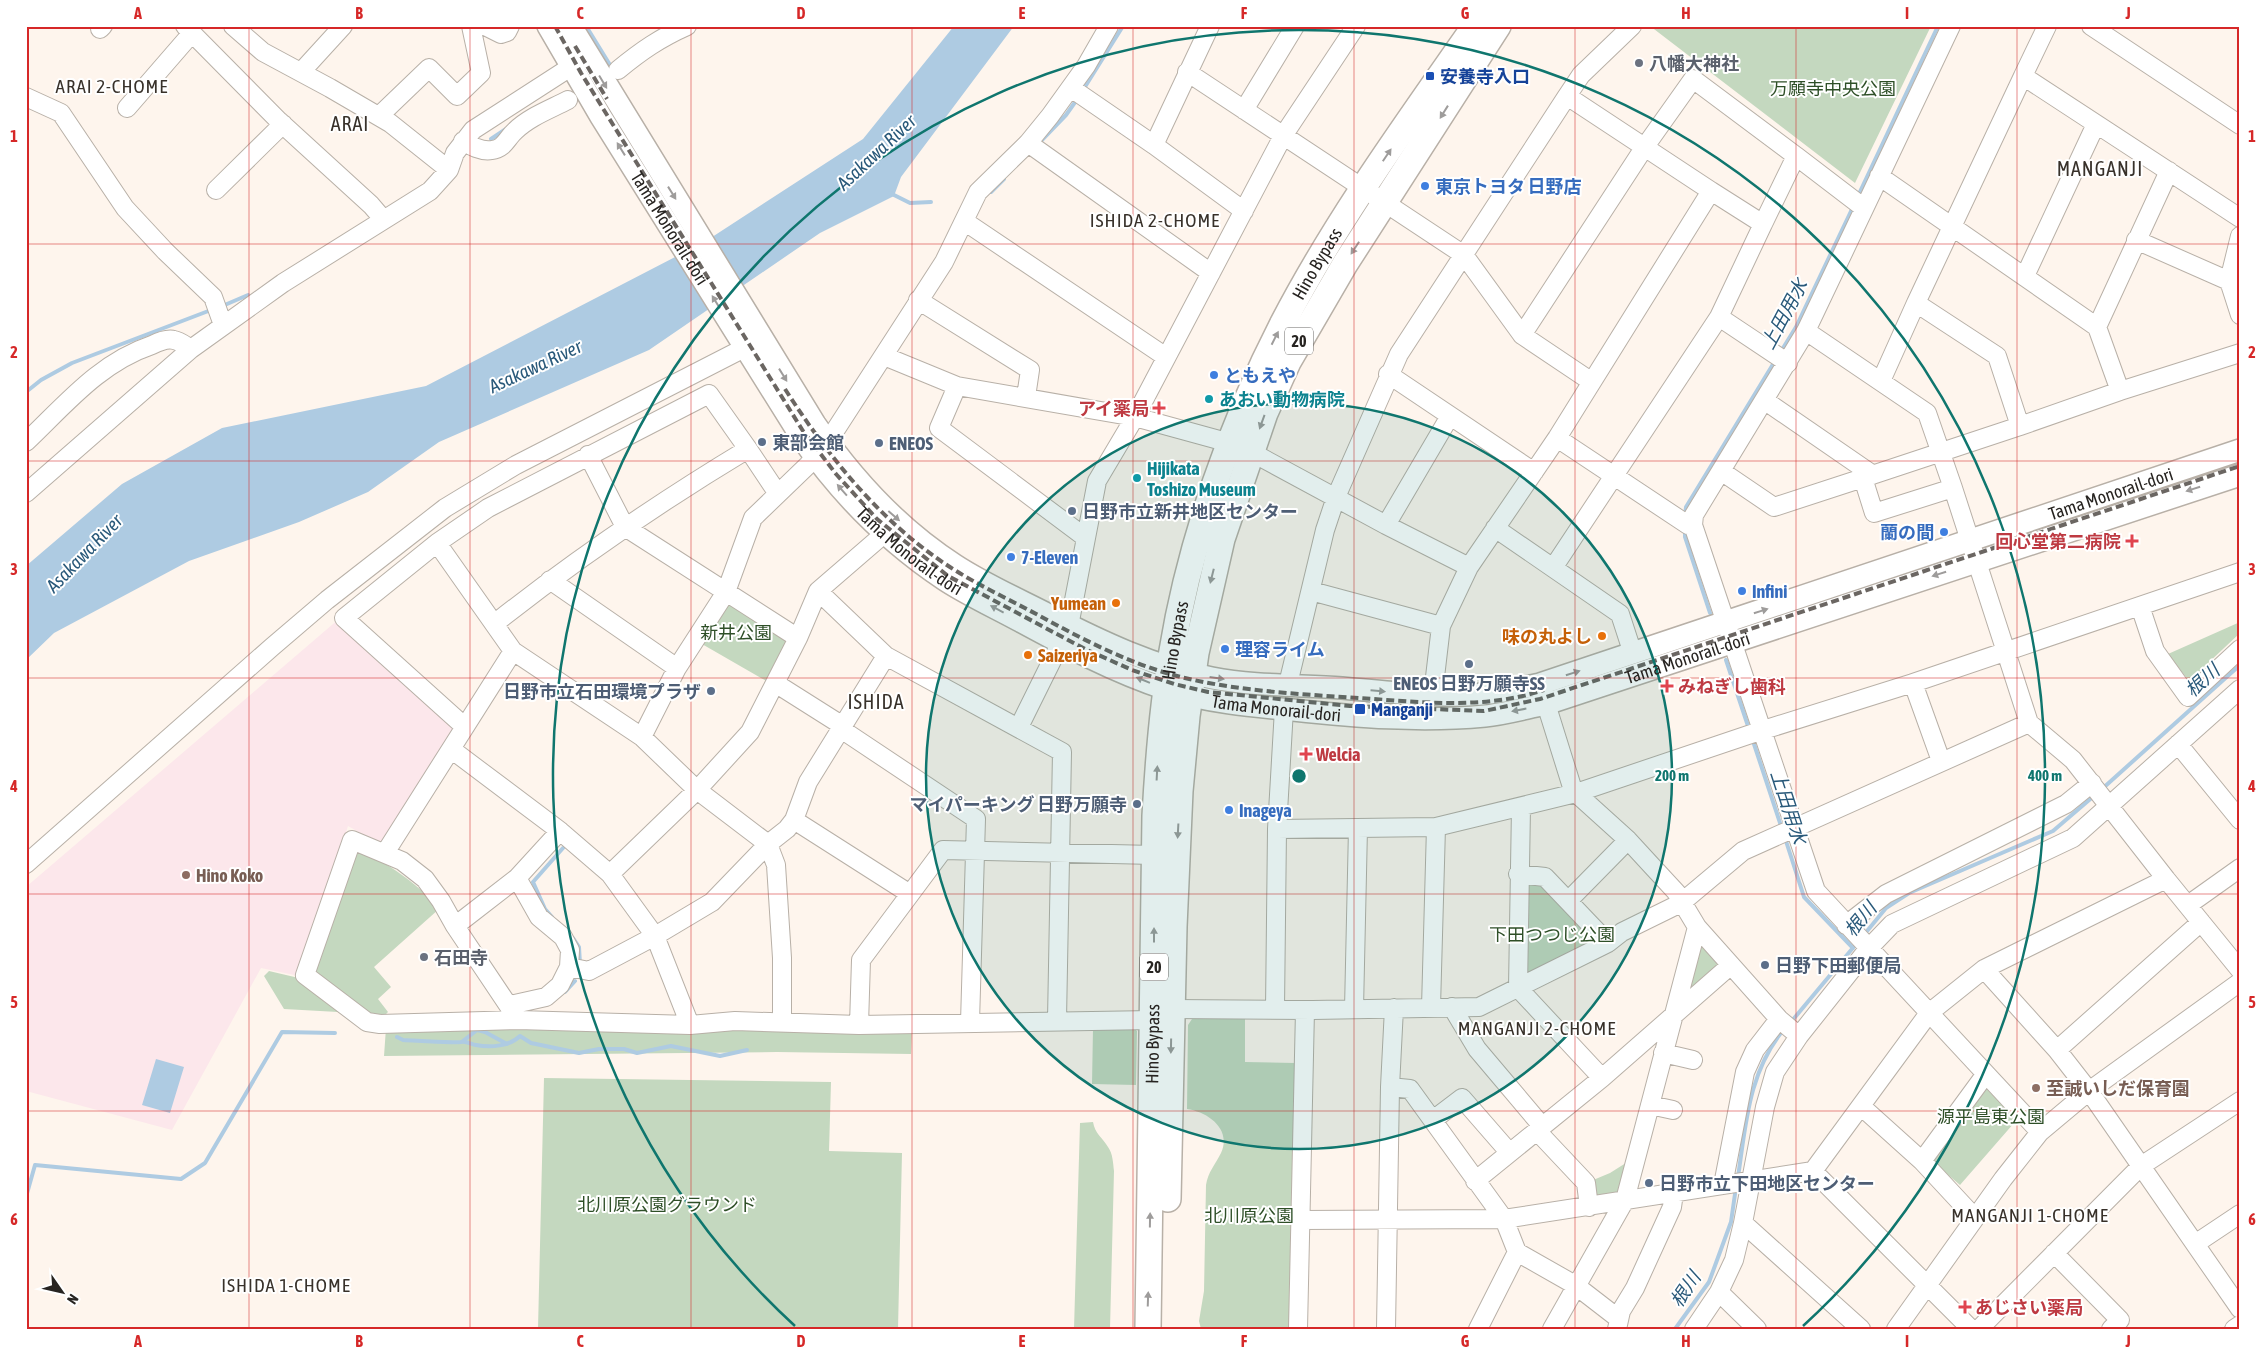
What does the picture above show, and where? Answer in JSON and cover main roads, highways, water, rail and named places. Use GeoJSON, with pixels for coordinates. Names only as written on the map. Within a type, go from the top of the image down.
{"type":"FeatureCollection","features":[{"type":"Feature","properties":{"kind":"highway","name":"Hino Bypass"},"geometry":{"type":"LineString","coordinates":[[1375,195],[1475,26]]}},
{"type":"Feature","properties":{"kind":"highway","name":"Hino Bypass"},"geometry":{"type":"LineString","coordinates":[[1163,1014],[1174,926],[1180,791],[1191,684],[1209,589],[1222,539],[1240,447],[1247,399],[1284,321],[1312,272],[1375,195],[1498,26]]}},
{"type":"Feature","properties":{"kind":"highway","name":"Hino Bypass"},"geometry":{"type":"LineString","coordinates":[[1164,1329],[1158,1269],[1163,1014],[1154,855],[1158,757],[1168,678],[1192,562],[1240,447]]}},
{"type":"Feature","properties":{"kind":"highway","name":"Hino Bypass"},"geometry":{"type":"LineString","coordinates":[[1148,1329],[1158,1269]]}},
{"type":"Feature","properties":{"kind":"main road"},"geometry":{"type":"LineString","coordinates":[[548,26],[579,61]]}},
{"type":"Feature","properties":{"kind":"main road"},"geometry":{"type":"LineString","coordinates":[[571,26],[579,61]]}},
{"type":"Feature","properties":{"kind":"main road","name":"Tama Monorail-dori"},"geometry":{"type":"LineString","coordinates":[[579,61],[751,341],[821,450],[850,500],[884,534],[946,581],[1066,635],[1131,653],[1168,678],[1191,684],[1219,702],[1364,717],[1424,719],[1487,716],[1546,704],[1729,632],[1972,552],[2240,474]]}},
{"type":"Feature","properties":{"kind":"main road","name":"Tama Monorail-dori"},"geometry":{"type":"LineString","coordinates":[[821,450],[917,537],[955,565],[1066,635]]}},
{"type":"Feature","properties":{"kind":"main road","name":"Tama Monorail-dori"},"geometry":{"type":"LineString","coordinates":[[1972,552],[2240,450]]}},
{"type":"Feature","properties":{"kind":"main road","name":"Tama Monorail-dori"},"geometry":{"type":"LineString","coordinates":[[1191,684],[1213,678],[1433,694],[1487,693],[1540,684],[1633,654],[1729,632]]}},
{"type":"Feature","properties":{"kind":"water","name":"Asakawa River"},"geometry":{"type":"Polygon","coordinates":[[[954,26],[1014,26],[901,177],[894,196],[820,233],[649,350],[439,442],[368,492],[299,522],[189,561],[54,633],[26,660],[26,566],[122,484],[222,428],[426,386],[706,241],[863,139],[954,26]]]}},
{"type":"Feature","properties":{"kind":"water"},"geometry":{"type":"Polygon","coordinates":[[[156,1059],[184,1067],[170,1113],[142,1105],[156,1059]]]}},
{"type":"Feature","properties":{"kind":"waterway"},"geometry":{"type":"LineString","coordinates":[[586,26],[610,65],[607,67]]}},
{"type":"Feature","properties":{"kind":"waterway"},"geometry":{"type":"LineString","coordinates":[[1083,90],[1123,26]]}},
{"type":"Feature","properties":{"kind":"waterway","name":"上田用水"},"geometry":{"type":"LineString","coordinates":[[1858,196],[1938,26]]}},
{"type":"Feature","properties":{"kind":"waterway"},"geometry":{"type":"LineString","coordinates":[[1039,143],[1066,115],[1078,98]]}},
{"type":"Feature","properties":{"kind":"waterway"},"geometry":{"type":"LineString","coordinates":[[491,139],[506,129]]}},
{"type":"Feature","properties":{"kind":"waterway"},"geometry":{"type":"LineString","coordinates":[[991,192],[1004,179]]}},
{"type":"Feature","properties":{"kind":"waterway"},"geometry":{"type":"LineString","coordinates":[[890,193],[910,203],[931,202]]}},
{"type":"Feature","properties":{"kind":"waterway","name":"上田用水"},"geometry":{"type":"LineString","coordinates":[[1780,353],[1796,327],[1853,207]]}},
{"type":"Feature","properties":{"kind":"waterway"},"geometry":{"type":"LineString","coordinates":[[220,307],[248,295]]}},
{"type":"Feature","properties":{"kind":"waterway"},"geometry":{"type":"LineString","coordinates":[[26,392],[41,380],[72,363],[211,310]]}},
{"type":"Feature","properties":{"kind":"waterway","name":"上田用水"},"geometry":{"type":"LineString","coordinates":[[1685,516],[1686,507],[1775,361]]}},
{"type":"Feature","properties":{"kind":"waterway","name":"上田用水"},"geometry":{"type":"LineString","coordinates":[[1685,528],[1685,537],[1710,613]]}},
{"type":"Feature","properties":{"kind":"waterway","name":"上田用水"},"geometry":{"type":"LineString","coordinates":[[1726,660],[1749,729]]}},
{"type":"Feature","properties":{"kind":"waterway","name":"根川"},"geometry":{"type":"LineString","coordinates":[[2102,789],[2240,665]]}},
{"type":"Feature","properties":{"kind":"waterway","name":"上田用水"},"geometry":{"type":"LineString","coordinates":[[1752,738],[1782,829]]}},
{"type":"Feature","properties":{"kind":"waterway","name":"根川"},"geometry":{"type":"LineString","coordinates":[[1863,936],[1886,908],[1909,893],[2053,831],[2095,795]]}},
{"type":"Feature","properties":{"kind":"waterway","name":"上田用水"},"geometry":{"type":"LineString","coordinates":[[1785,838],[1804,897],[1853,948]]}},
{"type":"Feature","properties":{"kind":"waterway"},"geometry":{"type":"LineString","coordinates":[[552,917],[545,909],[533,882],[563,848]]}},
{"type":"Feature","properties":{"kind":"waterway"},"geometry":{"type":"LineString","coordinates":[[573,938],[579,947],[580,964]]}},
{"type":"Feature","properties":{"kind":"waterway","name":"根川"},"geometry":{"type":"LineString","coordinates":[[1791,1022],[1857,943]]}},
{"type":"Feature","properties":{"kind":"waterway"},"geometry":{"type":"LineString","coordinates":[[565,992],[575,981]]}},
{"type":"Feature","properties":{"kind":"waterway","name":"根川"},"geometry":{"type":"LineString","coordinates":[[1738,1177],[1750,1100],[1763,1063],[1784,1029]]}},
{"type":"Feature","properties":{"kind":"waterway"},"geometry":{"type":"LineString","coordinates":[[463,1041],[477,1030],[485,1032],[507,1044]]}},
{"type":"Feature","properties":{"kind":"waterway"},"geometry":{"type":"LineString","coordinates":[[26,1197],[35,1165],[181,1179],[205,1163],[282,1032],[335,1033]]}},
{"type":"Feature","properties":{"kind":"waterway"},"geometry":{"type":"LineString","coordinates":[[397,1037],[403,1040],[465,1042],[488,1046],[506,1044],[520,1036],[531,1043],[579,1053],[599,1049],[624,1049],[637,1053],[671,1046],[720,1056],[747,1050]]}},
{"type":"Feature","properties":{"kind":"waterway","name":"根川"},"geometry":{"type":"LineString","coordinates":[[1675,1329],[1709,1282],[1731,1222],[1736,1187]]}},
{"type":"Feature","properties":{"kind":"railway"},"geometry":{"type":"LineString","coordinates":[[555,26],[581,73],[803,431],[836,474],[877,519],[948,576],[1085,649],[1132,670],[1174,684],[1208,692],[1350,706],[1484,711],[1540,699],[2240,466]]}},
{"type":"Feature","properties":{"kind":"railway"},"geometry":{"type":"LineString","coordinates":[[575,46],[607,99]]}},
{"type":"Feature","properties":{"kind":"railway"},"geometry":{"type":"LineString","coordinates":[[785,389],[839,465],[903,532],[953,569],[984,587],[1123,657],[1159,671],[1199,681],[1290,693],[1452,703],[1498,700],[1544,690]]}},
{"type":"Feature","properties":{"kind":"place","name":"八幡大神社"},"geometry":{"type":"Point","coordinates":[1639,63]}},
{"type":"Feature","properties":{"kind":"place","name":"安養寺入口"},"geometry":{"type":"Point","coordinates":[1430,76]}},
{"type":"Feature","properties":{"kind":"place","name":"東京トヨタ 日野店"},"geometry":{"type":"Point","coordinates":[1425,186]}},
{"type":"Feature","properties":{"kind":"place","name":"ともえや"},"geometry":{"type":"Point","coordinates":[1214,375]}},
{"type":"Feature","properties":{"kind":"place","name":"あおい動物病院"},"geometry":{"type":"Point","coordinates":[1209,399]}},
{"type":"Feature","properties":{"kind":"place","name":"アイ薬局"},"geometry":{"type":"Point","coordinates":[1159,408]}},
{"type":"Feature","properties":{"kind":"place","name":"東部会館"},"geometry":{"type":"Point","coordinates":[762,442]}},
{"type":"Feature","properties":{"kind":"place","name":"ENEOS"},"geometry":{"type":"Point","coordinates":[879,443]}},
{"type":"Feature","properties":{"kind":"place","name":"Hijikata Toshizo Museum"},"geometry":{"type":"Point","coordinates":[1137,478]}},
{"type":"Feature","properties":{"kind":"place","name":"日野市立新井地区センター"},"geometry":{"type":"Point","coordinates":[1072,511]}},
{"type":"Feature","properties":{"kind":"place","name":"蘭の間"},"geometry":{"type":"Point","coordinates":[1944,532]}},
{"type":"Feature","properties":{"kind":"place","name":"回心堂第二病院"},"geometry":{"type":"Point","coordinates":[2132,541]}},
{"type":"Feature","properties":{"kind":"place","name":"7-Eleven"},"geometry":{"type":"Point","coordinates":[1011,557]}},
{"type":"Feature","properties":{"kind":"place","name":"Infini"},"geometry":{"type":"Point","coordinates":[1742,591]}},
{"type":"Feature","properties":{"kind":"place","name":"Yumean"},"geometry":{"type":"Point","coordinates":[1116,603]}},
{"type":"Feature","properties":{"kind":"place","name":"味の丸よし"},"geometry":{"type":"Point","coordinates":[1602,636]}},
{"type":"Feature","properties":{"kind":"place","name":"理容ライム"},"geometry":{"type":"Point","coordinates":[1225,649]}},
{"type":"Feature","properties":{"kind":"place","name":"Saizeriya"},"geometry":{"type":"Point","coordinates":[1028,655]}},
{"type":"Feature","properties":{"kind":"place","name":"ENEOS 日野万願寺SS"},"geometry":{"type":"Point","coordinates":[1469,664]}},
{"type":"Feature","properties":{"kind":"place","name":"みねぎし歯科"},"geometry":{"type":"Point","coordinates":[1667,686]}},
{"type":"Feature","properties":{"kind":"place","name":"日野市立石田環境プラザ"},"geometry":{"type":"Point","coordinates":[711,691]}},
{"type":"Feature","properties":{"kind":"place","name":"Manganji"},"geometry":{"type":"Point","coordinates":[1360,709]}},
{"type":"Feature","properties":{"kind":"place","name":"Welcia"},"geometry":{"type":"Point","coordinates":[1306,754]}},
{"type":"Feature","properties":{"kind":"place","name":"マイパーキング 日野万願寺"},"geometry":{"type":"Point","coordinates":[1137,804]}},
{"type":"Feature","properties":{"kind":"place","name":"Inageya"},"geometry":{"type":"Point","coordinates":[1229,810]}},
{"type":"Feature","properties":{"kind":"place","name":"Hino Koko"},"geometry":{"type":"Point","coordinates":[186,875]}},
{"type":"Feature","properties":{"kind":"place","name":"石田寺"},"geometry":{"type":"Point","coordinates":[424,957]}},
{"type":"Feature","properties":{"kind":"place","name":"日野下田郵便局"},"geometry":{"type":"Point","coordinates":[1765,965]}},
{"type":"Feature","properties":{"kind":"place","name":"至誠いしだ保育園"},"geometry":{"type":"Point","coordinates":[2036,1088]}},
{"type":"Feature","properties":{"kind":"place","name":"日野市立下田地区センター"},"geometry":{"type":"Point","coordinates":[1649,1183]}},
{"type":"Feature","properties":{"kind":"place","name":"あじさい薬局"},"geometry":{"type":"Point","coordinates":[1965,1307]}},
{"type":"Feature","properties":{"kind":"district","name":"ARAI 2-CHOME"},"geometry":{"type":"Point","coordinates":[112,86]}},
{"type":"Feature","properties":{"kind":"district","name":"ARAI"},"geometry":{"type":"Point","coordinates":[350,123]}},
{"type":"Feature","properties":{"kind":"district","name":"MANGANJI"},"geometry":{"type":"Point","coordinates":[2100,168]}},
{"type":"Feature","properties":{"kind":"district","name":"ISHIDA 2-CHOME"},"geometry":{"type":"Point","coordinates":[1155,220]}},
{"type":"Feature","properties":{"kind":"district","name":"ISHIDA"},"geometry":{"type":"Point","coordinates":[876,701]}},
{"type":"Feature","properties":{"kind":"district","name":"MANGANJI 2-CHOME"},"geometry":{"type":"Point","coordinates":[1537,1028]}},
{"type":"Feature","properties":{"kind":"district","name":"MANGANJI 1-CHOME"},"geometry":{"type":"Point","coordinates":[2030,1215]}},
{"type":"Feature","properties":{"kind":"district","name":"ISHIDA 1-CHOME"},"geometry":{"type":"Point","coordinates":[286,1285]}},
{"type":"Feature","properties":{"kind":"park label","name":"万願寺中央公園"},"geometry":{"type":"Point","coordinates":[1833,88]}},
{"type":"Feature","properties":{"kind":"park label","name":"新井公園"},"geometry":{"type":"Point","coordinates":[736,632]}},
{"type":"Feature","properties":{"kind":"park label","name":"下田つつじ公園"},"geometry":{"type":"Point","coordinates":[1552,934]}},
{"type":"Feature","properties":{"kind":"park label","name":"源平島東公園"},"geometry":{"type":"Point","coordinates":[1991,1116]}},
{"type":"Feature","properties":{"kind":"park label","name":"北川原公園グラウンド"},"geometry":{"type":"Point","coordinates":[667,1204]}},
{"type":"Feature","properties":{"kind":"park label","name":"北川原公園"},"geometry":{"type":"Point","coordinates":[1249,1215]}}]}
